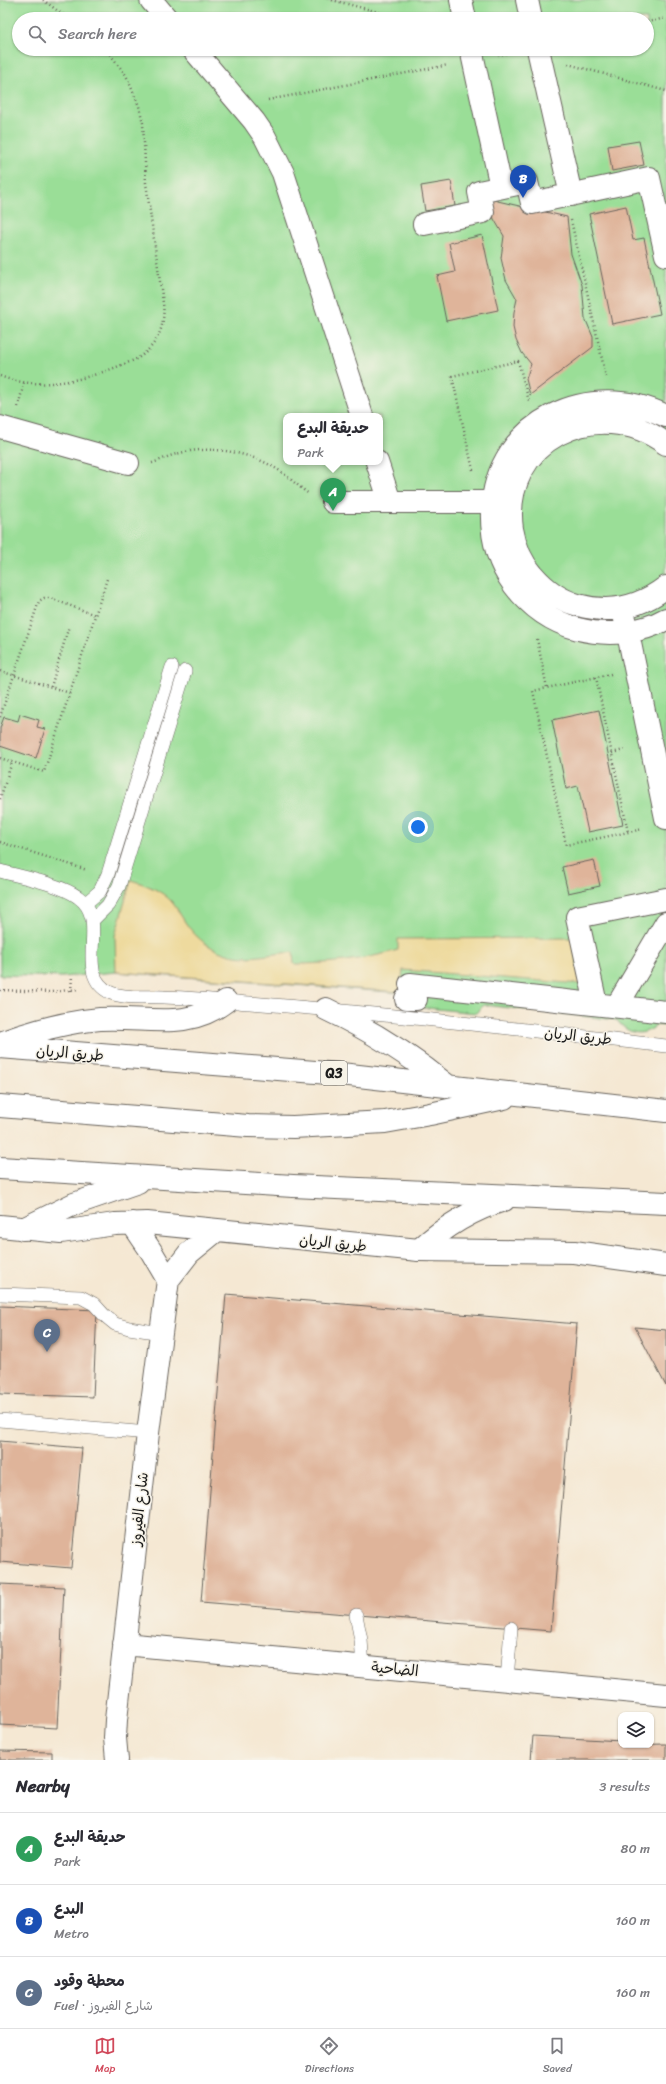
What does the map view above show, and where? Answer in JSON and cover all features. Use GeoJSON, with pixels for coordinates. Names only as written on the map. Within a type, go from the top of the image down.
{"type":"FeatureCollection","features":[{"type":"Feature","properties":{"kind":"street"},"geometry":{"type":"LineString","coordinates":[[151,0],[161,12]]}},
{"type":"Feature","properties":{"kind":"street"},"geometry":{"type":"LineString","coordinates":[[461,0],[464,12]]}},
{"type":"Feature","properties":{"kind":"street"},"geometry":{"type":"LineString","coordinates":[[526,0],[529,12]]}},
{"type":"Feature","properties":{"kind":"street"},"geometry":{"type":"LineString","coordinates":[[199,56],[265,137],[283,173],[361,413]]}},
{"type":"Feature","properties":{"kind":"street"},"geometry":{"type":"LineString","coordinates":[[473,56],[501,187]]}},
{"type":"Feature","properties":{"kind":"street"},"geometry":{"type":"LineString","coordinates":[[533,56],[568,196]]}},
{"type":"Feature","properties":{"kind":"street"},"geometry":{"type":"LineString","coordinates":[[424,224],[483,212],[479,192],[501,187],[527,182],[532,204],[649,178],[666,255]]}},
{"type":"Feature","properties":{"kind":"street"},"geometry":{"type":"LineString","coordinates":[[666,416],[652,409],[628,402],[597,401],[563,410],[535,426],[522,439],[506,463],[496,484],[492,521],[494,541],[508,577],[520,593],[535,607],[551,618],[569,626],[608,634],[627,632],[646,627],[666,619]]}},
{"type":"Feature","properties":{"kind":"street"},"geometry":{"type":"LineString","coordinates":[[579,406],[600,421],[634,426],[651,433],[666,444]]}},
{"type":"Feature","properties":{"kind":"street"},"geometry":{"type":"LineString","coordinates":[[495,502],[522,472],[535,452],[564,430],[579,406]]}},
{"type":"Feature","properties":{"kind":"street"},"geometry":{"type":"LineString","coordinates":[[0,427],[128,463]]}},
{"type":"Feature","properties":{"kind":"street"},"geometry":{"type":"LineString","coordinates":[[378,465],[390,502]]}},
{"type":"Feature","properties":{"kind":"street"},"geometry":{"type":"LineString","coordinates":[[333,502],[495,502],[511,519],[519,554],[528,569],[540,583],[554,594],[569,602],[587,607],[605,609],[622,608],[639,603],[655,595],[666,587]]}},
{"type":"Feature","properties":{"kind":"street"},"geometry":{"type":"LineString","coordinates":[[622,608],[635,669],[658,823]]}},
{"type":"Feature","properties":{"kind":"street"},"geometry":{"type":"LineString","coordinates":[[596,1004],[577,917],[666,899]]}},
{"type":"Feature","properties":{"kind":"street"},"geometry":{"type":"LineString","coordinates":[[617,1006],[666,923]]}},
{"type":"Feature","properties":{"kind":"street"},"geometry":{"type":"LineString","coordinates":[[406,999],[416,999],[410,984],[666,1012]]}},
{"type":"Feature","properties":{"kind":"street"},"geometry":{"type":"LineString","coordinates":[[0,1043],[46,1028],[77,1022],[123,1018],[166,1021],[192,1019],[216,1009],[226,1001]]}},
{"type":"Feature","properties":{"kind":"street"},"geometry":{"type":"LineString","coordinates":[[326,1009],[402,1051],[448,1086]]}},
{"type":"Feature","properties":{"kind":"street","name":"طريق الريان"},"geometry":{"type":"LineString","coordinates":[[0,1047],[341,1074],[666,1111]]}},
{"type":"Feature","properties":{"kind":"street"},"geometry":{"type":"LineString","coordinates":[[0,1106],[248,1126],[294,1127],[385,1122],[523,1094]]}},
{"type":"Feature","properties":{"kind":"street"},"geometry":{"type":"LineString","coordinates":[[0,1168],[156,1178],[666,1203]]}},
{"type":"Feature","properties":{"kind":"street"},"geometry":{"type":"LineString","coordinates":[[23,1229],[48,1216],[101,1193],[156,1178]]}},
{"type":"Feature","properties":{"kind":"street"},"geometry":{"type":"LineString","coordinates":[[419,1250],[436,1235],[473,1211],[515,1196]]}},
{"type":"Feature","properties":{"kind":"street"},"geometry":{"type":"LineString","coordinates":[[132,1223],[168,1280],[189,1253],[217,1230]]}},
{"type":"Feature","properties":{"kind":"street","name":"طريق الريان"},"geometry":{"type":"LineString","coordinates":[[0,1226],[61,1232],[132,1223],[419,1250],[574,1252],[666,1265]]}},
{"type":"Feature","properties":{"kind":"street","name":"شارع الفيروز"},"geometry":{"type":"LineString","coordinates":[[117,1760],[114,1738],[148,1433],[168,1280]]}},
{"type":"Feature","properties":{"kind":"street","name":"الضاحية"},"geometry":{"type":"LineString","coordinates":[[124,1644],[666,1695]]}},
{"type":"Feature","properties":{"kind":"street","name":"شارع الفيروز"},"geometry":{"type":"LineString","coordinates":[[106,1760],[114,1738]]}},
{"type":"Feature","properties":{"kind":"lane"},"geometry":{"type":"LineString","coordinates":[[86,904],[100,891],[108,874],[172,667]]}},
{"type":"Feature","properties":{"kind":"lane"},"geometry":{"type":"LineString","coordinates":[[93,920],[108,905],[119,886],[185,671]]}},
{"type":"Feature","properties":{"kind":"lane"},"geometry":{"type":"LineString","coordinates":[[0,871],[63,889],[79,897],[86,904],[91,911],[93,920],[92,964],[98,982]]}},
{"type":"Feature","properties":{"kind":"lane","name":"طريق الريان"},"geometry":{"type":"LineString","coordinates":[[98,982],[104,988],[120,996],[226,1001],[326,1009],[666,1046]]}},
{"type":"Feature","properties":{"kind":"lane"},"geometry":{"type":"LineString","coordinates":[[0,1294],[80,1297],[94,1304],[115,1324],[129,1328],[161,1333]]}},
{"type":"Feature","properties":{"kind":"lane"},"geometry":{"type":"LineString","coordinates":[[0,1420],[148,1433]]}},
{"type":"Feature","properties":{"kind":"lane"},"geometry":{"type":"LineString","coordinates":[[356,1615],[361,1640],[363,1666]]}},
{"type":"Feature","properties":{"kind":"lane"},"geometry":{"type":"LineString","coordinates":[[507,1680],[511,1628]]}},
{"type":"Feature","properties":{"kind":"path"},"geometry":{"type":"LineString","coordinates":[[43,0],[59,12]]}},
{"type":"Feature","properties":{"kind":"path"},"geometry":{"type":"LineString","coordinates":[[332,0],[378,12]]}},
{"type":"Feature","properties":{"kind":"path"},"geometry":{"type":"LineString","coordinates":[[654,21],[666,18]]}},
{"type":"Feature","properties":{"kind":"path"},"geometry":{"type":"LineString","coordinates":[[0,376],[24,383],[68,381],[88,377],[139,358],[148,351],[160,334],[163,324],[163,303],[146,183],[143,123],[139,106],[126,75],[111,56]]}},
{"type":"Feature","properties":{"kind":"path"},"geometry":{"type":"LineString","coordinates":[[240,105],[468,56]]}},
{"type":"Feature","properties":{"kind":"path"},"geometry":{"type":"LineString","coordinates":[[537,56],[666,91]]}},
{"type":"Feature","properties":{"kind":"path"},"geometry":{"type":"LineString","coordinates":[[568,196],[607,384],[579,406]]}},
{"type":"Feature","properties":{"kind":"path"},"geometry":{"type":"LineString","coordinates":[[495,502],[452,376],[518,361],[535,426]]}},
{"type":"Feature","properties":{"kind":"path"},"geometry":{"type":"LineString","coordinates":[[128,463],[145,465],[173,455],[204,450],[235,453],[265,463],[279,470],[310,495],[333,502]]}},
{"type":"Feature","properties":{"kind":"path"},"geometry":{"type":"LineString","coordinates":[[0,758],[44,772],[107,580]]}},
{"type":"Feature","properties":{"kind":"path"},"geometry":{"type":"LineString","coordinates":[[0,717],[39,601],[44,598],[50,598],[95,616]]}},
{"type":"Feature","properties":{"kind":"path"},"geometry":{"type":"LineString","coordinates":[[535,607],[533,621],[547,688]]}},
{"type":"Feature","properties":{"kind":"path"},"geometry":{"type":"LineString","coordinates":[[51,687],[68,626]]}},
{"type":"Feature","properties":{"kind":"path"},"geometry":{"type":"LineString","coordinates":[[635,669],[533,691],[566,845],[628,832],[658,823]]}},
{"type":"Feature","properties":{"kind":"path"},"geometry":{"type":"LineString","coordinates":[[0,671],[70,693]]}},
{"type":"Feature","properties":{"kind":"path"},"geometry":{"type":"LineString","coordinates":[[596,677],[628,832]]}},
{"type":"Feature","properties":{"kind":"path"},"geometry":{"type":"LineString","coordinates":[[0,799],[12,762]]}},
{"type":"Feature","properties":{"kind":"path"},"geometry":{"type":"LineString","coordinates":[[0,842],[92,872]]}},
{"type":"Feature","properties":{"kind":"path"},"geometry":{"type":"LineString","coordinates":[[71,990],[72,975]]}},
{"type":"Feature","properties":{"kind":"path"},"geometry":{"type":"LineString","coordinates":[[0,990],[51,992],[71,990],[98,982]]}},
{"type":"Feature","properties":{"kind":"green space"},"geometry":{"type":"Polygon","coordinates":[[[0,0],[666,0],[666,1026],[657,1025],[652,1029],[641,1033],[636,1033],[626,1029],[617,1020],[484,1005],[476,1013],[408,1006],[404,993],[116,972],[62,977],[0,975],[0,0]]]}},
{"type":"Feature","properties":{"kind":"sand"},"geometry":{"type":"Polygon","coordinates":[[[131,880],[148,886],[163,894],[172,902],[185,922],[201,940],[220,952],[235,956],[257,956],[293,952],[294,964],[321,963],[359,959],[398,950],[398,939],[572,938],[581,984],[403,970],[400,992],[116,972],[115,936],[131,880]]]}},
{"type":"Feature","properties":{"kind":"building"},"geometry":{"type":"Polygon","coordinates":[[[639,141],[644,165],[612,171],[608,146],[639,141]]]}},
{"type":"Feature","properties":{"kind":"building"},"geometry":{"type":"Polygon","coordinates":[[[451,181],[455,206],[425,211],[421,186],[451,181]]]}},
{"type":"Feature","properties":{"kind":"building"},"geometry":{"type":"Polygon","coordinates":[[[489,199],[567,217],[571,254],[582,285],[585,318],[593,337],[593,347],[530,395],[526,379],[531,364],[522,353],[516,340],[513,327],[517,299],[506,280],[501,258],[504,236],[494,219],[489,199]]]}},
{"type":"Feature","properties":{"kind":"building"},"geometry":{"type":"Polygon","coordinates":[[[626,206],[633,240],[644,238],[660,314],[612,324],[589,214],[626,206]]]}},
{"type":"Feature","properties":{"kind":"building"},"geometry":{"type":"Polygon","coordinates":[[[482,235],[498,310],[446,321],[437,276],[455,272],[449,243],[482,235]]]}},
{"type":"Feature","properties":{"kind":"building"},"geometry":{"type":"Polygon","coordinates":[[[599,710],[623,825],[588,832],[578,786],[566,789],[552,720],[599,710]]]}},
{"type":"Feature","properties":{"kind":"building"},"geometry":{"type":"Polygon","coordinates":[[[20,714],[39,720],[37,727],[45,729],[36,758],[0,746],[0,728],[4,717],[18,721],[20,714]]]}},
{"type":"Feature","properties":{"kind":"building"},"geometry":{"type":"Polygon","coordinates":[[[594,860],[600,886],[568,893],[562,867],[594,860]]]}},
{"type":"Feature","properties":{"kind":"building"},"geometry":{"type":"Polygon","coordinates":[[[226,1294],[577,1324],[551,1631],[201,1602],[226,1294]]]}},
{"type":"Feature","properties":{"kind":"building"},"geometry":{"type":"Polygon","coordinates":[[[0,1306],[97,1310],[93,1397],[0,1394],[0,1306]]]}},
{"type":"Feature","properties":{"kind":"building"},"geometry":{"type":"Polygon","coordinates":[[[635,1327],[666,1330],[666,1386],[635,1327]]]}},
{"type":"Feature","properties":{"kind":"building"},"geometry":{"type":"Polygon","coordinates":[[[0,1441],[82,1448],[71,1568],[0,1562],[0,1441]]]}},
{"type":"Feature","properties":{"kind":"building"},"geometry":{"type":"Polygon","coordinates":[[[0,1584],[64,1587],[57,1728],[0,1725],[0,1584]]]}},
{"type":"Feature","properties":{"kind":"building"},"geometry":{"type":"Polygon","coordinates":[[[533,1736],[618,1741],[618,1748],[654,1748],[654,1744],[666,1744],[666,1760],[531,1760],[533,1736]]]}},
{"type":"Feature","properties":{"kind":"building"},"geometry":{"type":"Polygon","coordinates":[[[0,1751],[52,1752],[52,1760],[0,1760],[0,1751]]]}},
{"type":"Feature","properties":{"kind":"place","name":"البدع"},"geometry":{"type":"Point","coordinates":[523,198]}},
{"type":"Feature","properties":{"kind":"place","name":"حديقة البدع"},"geometry":{"type":"Point","coordinates":[333,511]}},
{"type":"Feature","properties":{"kind":"place","name":"محطة وقود"},"geometry":{"type":"Point","coordinates":[47,1352]}}]}
